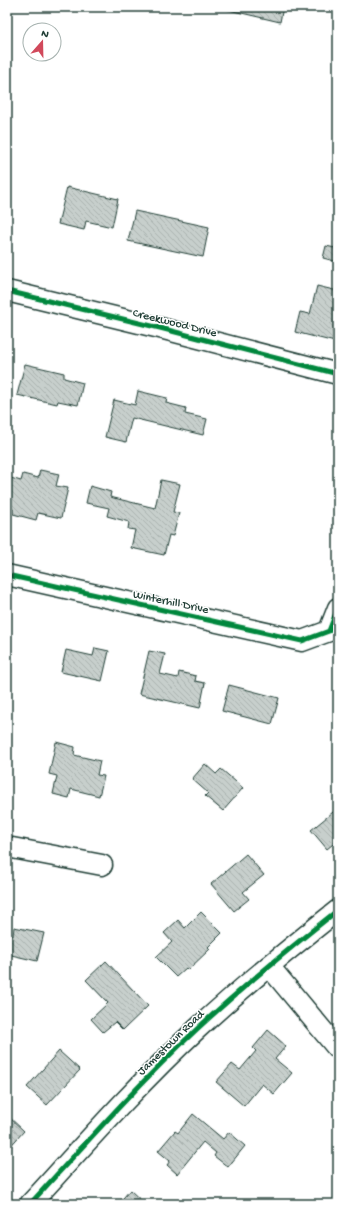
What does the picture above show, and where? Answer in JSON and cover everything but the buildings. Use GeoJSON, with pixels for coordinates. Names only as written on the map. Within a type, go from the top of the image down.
{"type":"FeatureCollection","features":[{"type":"Feature","properties":{"kind":"street","name":"Creekwood Drive"},"geometry":{"type":"LineString","coordinates":[[7,291],[153,326],[338,374]]}},
{"type":"Feature","properties":{"kind":"street","name":"Winterhill Drive"},"geometry":{"type":"LineString","coordinates":[[7,575],[302,641],[329,631],[338,608]]}},
{"type":"Feature","properties":{"kind":"street"},"geometry":{"type":"LineString","coordinates":[[7,847],[102,865]]}},
{"type":"Feature","properties":{"kind":"street","name":"Jamestown Road"},"geometry":{"type":"LineString","coordinates":[[30,1204],[142,1084],[197,1029],[269,966],[338,910]]}},
{"type":"Feature","properties":{"kind":"street"},"geometry":{"type":"LineString","coordinates":[[269,966],[338,1049]]}},
{"type":"Feature","properties":{"kind":"cycle path"},"geometry":{"type":"LineString","coordinates":[[7,291],[160,328],[338,374]]}},
{"type":"Feature","properties":{"kind":"cycle path"},"geometry":{"type":"LineString","coordinates":[[7,575],[302,641],[329,631],[338,608]]}},
{"type":"Feature","properties":{"kind":"cycle path"},"geometry":{"type":"LineString","coordinates":[[30,1204],[112,1115],[175,1050],[214,1013],[284,953],[338,910]]}}]}
